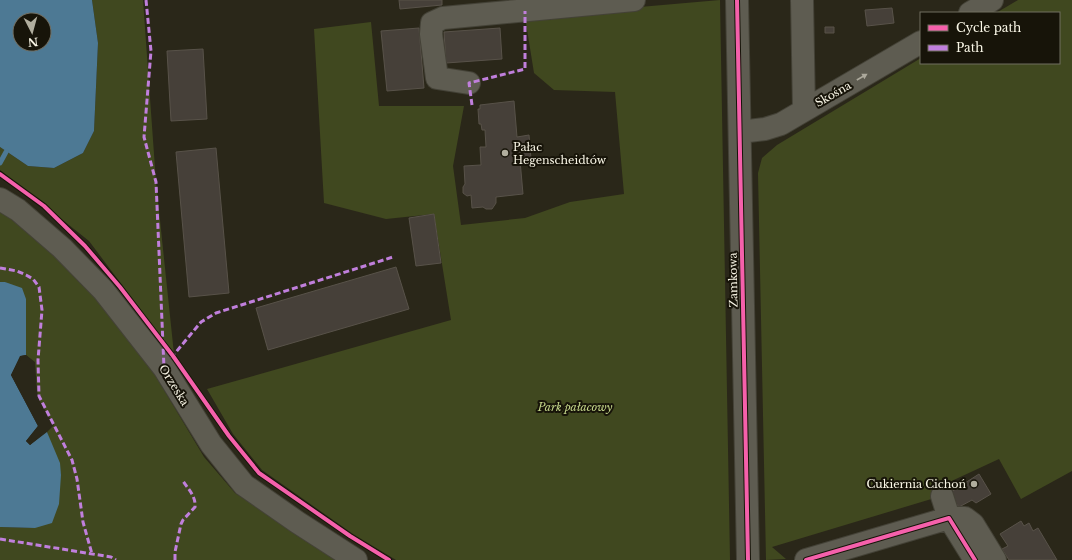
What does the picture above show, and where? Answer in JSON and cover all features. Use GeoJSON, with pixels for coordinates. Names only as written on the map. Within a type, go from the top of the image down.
{"type":"FeatureCollection","features":[{"type":"Feature","properties":{"kind":"street"},"geometry":{"type":"LineString","coordinates":[[469,83],[436,78],[431,34],[432,23],[443,18],[634,0]]}},
{"type":"Feature","properties":{"kind":"street","name":"Zamkowa"},"geometry":{"type":"LineString","coordinates":[[737,0],[748,560]]}},
{"type":"Feature","properties":{"kind":"street"},"geometry":{"type":"LineString","coordinates":[[802,0],[804,110]]}},
{"type":"Feature","properties":{"kind":"street"},"geometry":{"type":"LineString","coordinates":[[972,12],[992,0]]}},
{"type":"Feature","properties":{"kind":"street","name":"Skośna"},"geometry":{"type":"LineString","coordinates":[[740,132],[765,129],[781,124],[920,43]]}},
{"type":"Feature","properties":{"kind":"street","name":"Orzeska"},"geometry":{"type":"LineString","coordinates":[[0,199],[18,210],[62,248],[103,290],[164,368],[211,444],[244,485],[297,522],[356,560]]}},
{"type":"Feature","properties":{"kind":"street"},"geometry":{"type":"LineString","coordinates":[[942,496],[949,518],[975,560]]}},
{"type":"Feature","properties":{"kind":"street"},"geometry":{"type":"LineString","coordinates":[[806,560],[949,518],[965,518],[973,524],[995,560]]}},
{"type":"Feature","properties":{"kind":"green space"},"geometry":{"type":"Polygon","coordinates":[[[92,0],[143,0],[156,182],[174,354],[89,241],[0,170],[0,147],[28,166],[54,168],[83,153],[94,131],[98,43],[92,0]]]}},
{"type":"Feature","properties":{"kind":"green space","name":"Park pałacowy"},"geometry":{"type":"Polygon","coordinates":[[[720,0],[730,560],[396,560],[353,534],[262,470],[233,434],[207,389],[451,320],[434,214],[386,219],[324,203],[314,29],[371,22],[379,106],[464,106],[453,166],[461,225],[525,218],[570,202],[624,194],[615,92],[554,90],[534,73],[525,17],[720,0]]]}},
{"type":"Feature","properties":{"kind":"green space"},"geometry":{"type":"Polygon","coordinates":[[[1018,0],[1072,0],[1072,471],[1021,499],[999,459],[943,485],[948,494],[772,547],[786,559],[766,560],[758,173],[762,158],[777,145],[920,59],[920,64],[1060,64],[1060,12],[998,12],[1018,0]]]}},
{"type":"Feature","properties":{"kind":"green space"},"geometry":{"type":"Polygon","coordinates":[[[0,211],[16,221],[75,274],[99,299],[155,375],[204,457],[235,493],[338,560],[0,560],[0,527],[35,528],[61,475],[47,432],[54,425],[39,400],[35,362],[26,355],[26,299],[5,282],[0,282],[0,211]]]}},
{"type":"Feature","properties":{"kind":"water"},"geometry":{"type":"Polygon","coordinates":[[[0,0],[92,0],[98,43],[94,131],[83,153],[54,168],[28,166],[0,147],[0,0]]]}},
{"type":"Feature","properties":{"kind":"water"},"geometry":{"type":"Polygon","coordinates":[[[0,282],[5,282],[22,288],[26,299],[26,355],[20,356],[11,375],[38,426],[26,441],[30,445],[47,432],[60,463],[61,475],[59,504],[52,523],[35,528],[0,527],[0,282]]]}},
{"type":"Feature","properties":{"kind":"pier"},"geometry":{"type":"Polygon","coordinates":[[[26,355],[28,357],[22,358],[13,375],[40,426],[29,441],[30,443],[48,430],[30,445],[26,441],[38,426],[11,375],[21,356],[26,355]]]}},
{"type":"Feature","properties":{"kind":"building"},"geometry":{"type":"Polygon","coordinates":[[[399,0],[442,0],[442,5],[400,9],[399,0]]]}},
{"type":"Feature","properties":{"kind":"building"},"geometry":{"type":"Polygon","coordinates":[[[892,8],[894,23],[867,26],[865,10],[892,8]]]}},
{"type":"Feature","properties":{"kind":"building"},"geometry":{"type":"Polygon","coordinates":[[[825,27],[834,27],[834,33],[825,33],[825,27]]]}},
{"type":"Feature","properties":{"kind":"building"},"geometry":{"type":"Polygon","coordinates":[[[419,28],[424,88],[387,91],[381,31],[419,28]]]}},
{"type":"Feature","properties":{"kind":"building"},"geometry":{"type":"Polygon","coordinates":[[[500,28],[502,59],[446,63],[444,32],[500,28]]]}},
{"type":"Feature","properties":{"kind":"building"},"geometry":{"type":"Polygon","coordinates":[[[203,49],[207,119],[171,121],[167,51],[203,49]]]}},
{"type":"Feature","properties":{"kind":"building","name":"Pałac Hegenscheidtów"},"geometry":{"type":"Polygon","coordinates":[[[514,101],[517,137],[529,135],[531,159],[520,160],[523,194],[496,197],[496,203],[492,209],[486,209],[483,207],[472,208],[471,195],[467,196],[463,193],[463,187],[465,184],[464,166],[481,165],[480,147],[486,147],[485,130],[482,130],[481,124],[479,124],[478,109],[480,109],[480,105],[514,101]]]}},
{"type":"Feature","properties":{"kind":"building"},"geometry":{"type":"Polygon","coordinates":[[[216,148],[229,293],[189,297],[176,152],[216,148]]]}},
{"type":"Feature","properties":{"kind":"building"},"geometry":{"type":"Polygon","coordinates":[[[434,214],[441,263],[416,266],[409,218],[434,214]]]}},
{"type":"Feature","properties":{"kind":"building"},"geometry":{"type":"Polygon","coordinates":[[[396,267],[409,309],[268,350],[256,308],[396,267]]]}},
{"type":"Feature","properties":{"kind":"building","name":"Cukiernia Cichoń"},"geometry":{"type":"Polygon","coordinates":[[[979,474],[991,494],[976,503],[972,500],[959,507],[948,494],[979,474]]]}},
{"type":"Feature","properties":{"kind":"building"},"geometry":{"type":"Polygon","coordinates":[[[1021,521],[1024,526],[1029,523],[1033,531],[1038,528],[1057,560],[1009,560],[1002,549],[1008,546],[1000,534],[1021,521]]]}},
{"type":"Feature","properties":{"kind":"waterway"},"geometry":{"type":"LineString","coordinates":[[0,163],[6,152]]}},
{"type":"Feature","properties":{"kind":"marked path"},"geometry":{"type":"LineString","coordinates":[[146,0],[151,51],[144,137],[156,182],[164,368]]}},
{"type":"Feature","properties":{"kind":"marked path"},"geometry":{"type":"LineString","coordinates":[[472,105],[469,83],[525,69],[525,11]]}},
{"type":"Feature","properties":{"kind":"marked path"},"geometry":{"type":"LineString","coordinates":[[171,358],[201,322],[216,313],[393,257]]}},
{"type":"Feature","properties":{"kind":"marked path"},"geometry":{"type":"LineString","coordinates":[[0,268],[17,271],[26,275],[33,279],[39,287],[42,310],[38,360],[39,396],[72,460],[77,479],[83,522],[92,554]]}},
{"type":"Feature","properties":{"kind":"marked path"},"geometry":{"type":"LineString","coordinates":[[175,560],[175,552],[181,524],[195,507],[193,496],[183,481]]}},
{"type":"Feature","properties":{"kind":"marked path"},"geometry":{"type":"LineString","coordinates":[[0,539],[111,557],[116,560]]}},
{"type":"Feature","properties":{"kind":"cycle path"},"geometry":{"type":"LineString","coordinates":[[737,0],[748,560]]}},
{"type":"Feature","properties":{"kind":"cycle path"},"geometry":{"type":"LineString","coordinates":[[0,174],[44,206],[85,246],[120,287],[173,356],[229,436],[259,473],[350,536],[389,560]]}},
{"type":"Feature","properties":{"kind":"cycle path"},"geometry":{"type":"LineString","coordinates":[[806,560],[949,518],[975,560]]}},
{"type":"Feature","properties":{"kind":"place","name":"Pałac Hegenscheidtów"},"geometry":{"type":"Point","coordinates":[505,153]}},
{"type":"Feature","properties":{"kind":"place","name":"Cukiernia Cichoń"},"geometry":{"type":"Point","coordinates":[974,484]}}]}
